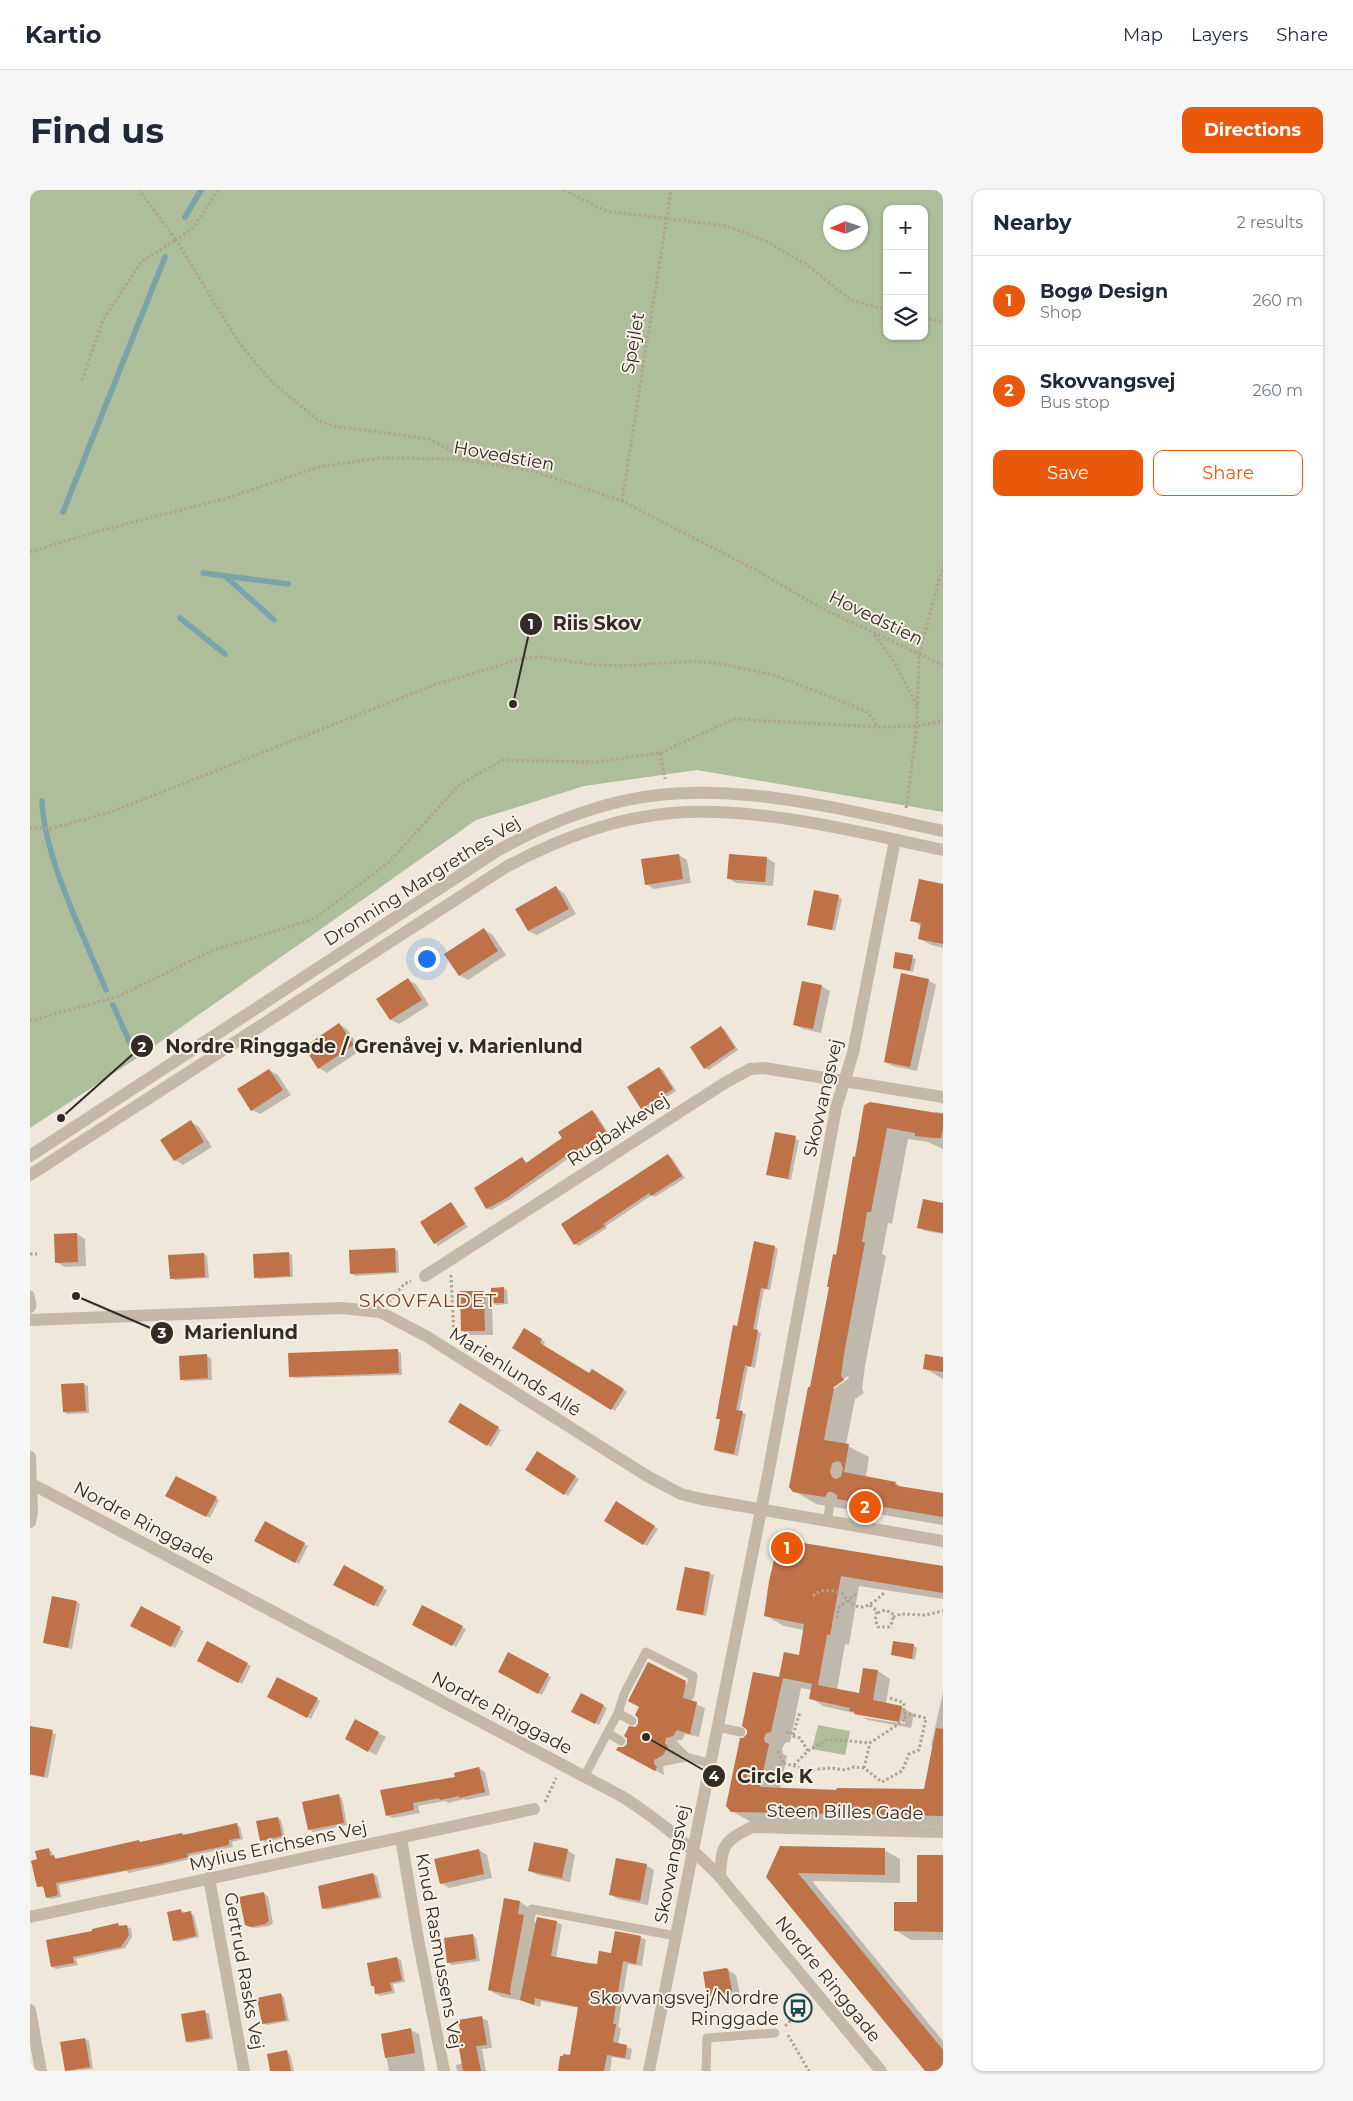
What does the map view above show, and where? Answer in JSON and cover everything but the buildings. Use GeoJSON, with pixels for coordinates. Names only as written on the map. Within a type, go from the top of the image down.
{"type":"FeatureCollection","features":[{"type":"Feature","properties":{"kind":"street","name":"Dronning Margrethes Vej"},"geometry":{"type":"LineString","coordinates":[[30,1156],[496,851],[550,824],[596,808],[629,800],[698,793],[750,795],[803,803],[943,831]]}},
{"type":"Feature","properties":{"kind":"street","name":"Dronning Margrethes Vej"},"geometry":{"type":"LineString","coordinates":[[30,1175],[506,866],[564,839],[633,818],[671,813],[731,812],[775,818],[943,850]]}},
{"type":"Feature","properties":{"kind":"street","name":"Skovvangsvej"},"geometry":{"type":"LineString","coordinates":[[648,2071],[761,1511],[836,1108],[854,1044],[895,840]]}},
{"type":"Feature","properties":{"kind":"street","name":"Rugbakkevej"},"geometry":{"type":"LineString","coordinates":[[425,1276],[736,1075],[750,1070],[764,1068],[943,1097]]}},
{"type":"Feature","properties":{"kind":"street","name":"Marienlunds Allé"},"geometry":{"type":"LineString","coordinates":[[30,1320],[341,1308],[380,1312],[456,1355],[663,1485],[681,1494],[761,1511],[943,1542]]}},
{"type":"Feature","properties":{"kind":"street"},"geometry":{"type":"LineString","coordinates":[[30,1456],[32,1512],[30,1522]]}},
{"type":"Feature","properties":{"kind":"street","name":"Nordre Ringgade"},"geometry":{"type":"LineString","coordinates":[[31,1483],[645,1811],[692,1849],[720,1877],[881,2071]]}},
{"type":"Feature","properties":{"kind":"street","name":"Mylius Erichsens Vej"},"geometry":{"type":"LineString","coordinates":[[30,1917],[534,1809]]}},
{"type":"Feature","properties":{"kind":"street","name":"Steen Billes Gade"},"geometry":{"type":"LineString","coordinates":[[720,1877],[721,1860],[725,1846],[730,1839],[752,1827],[943,1832]]}},
{"type":"Feature","properties":{"kind":"street","name":"Knud Rasmussens Vej"},"geometry":{"type":"LineString","coordinates":[[401,1838],[418,1939],[444,2071]]}},
{"type":"Feature","properties":{"kind":"street","name":"Gertrud Rasks Vej"},"geometry":{"type":"LineString","coordinates":[[209,1878],[244,2071]]}},
{"type":"Feature","properties":{"kind":"street"},"geometry":{"type":"LineString","coordinates":[[30,2010],[37,2063]]}},
{"type":"Feature","properties":{"kind":"lane"},"geometry":{"type":"LineString","coordinates":[[30,1295],[32,1306],[30,1309]]}},
{"type":"Feature","properties":{"kind":"lane"},"geometry":{"type":"LineString","coordinates":[[827,1522],[831,1498]]}},
{"type":"Feature","properties":{"kind":"lane"},"geometry":{"type":"LineString","coordinates":[[584,1777],[618,1713],[624,1694],[646,1652],[693,1676],[690,1695]]}},
{"type":"Feature","properties":{"kind":"lane"},"geometry":{"type":"LineString","coordinates":[[618,1713],[632,1721]]}},
{"type":"Feature","properties":{"kind":"lane"},"geometry":{"type":"LineString","coordinates":[[717,1727],[741,1732]]}},
{"type":"Feature","properties":{"kind":"lane"},"geometry":{"type":"LineString","coordinates":[[608,1733],[621,1741]]}},
{"type":"Feature","properties":{"kind":"lane"},"geometry":{"type":"LineString","coordinates":[[670,1742],[686,1757]]}},
{"type":"Feature","properties":{"kind":"lane"},"geometry":{"type":"LineString","coordinates":[[660,1762],[686,1757],[710,1763]]}},
{"type":"Feature","properties":{"kind":"lane"},"geometry":{"type":"LineString","coordinates":[[516,1991],[532,1909],[676,1936]]}},
{"type":"Feature","properties":{"kind":"lane"},"geometry":{"type":"LineString","coordinates":[[706,2071],[707,2038],[775,2033]]}},
{"type":"Feature","properties":{"kind":"path"},"geometry":{"type":"LineString","coordinates":[[139,190],[176,240],[240,344],[271,381],[319,421],[334,426],[430,439],[468,460]]}},
{"type":"Feature","properties":{"kind":"path"},"geometry":{"type":"LineString","coordinates":[[82,380],[103,320],[141,262],[193,228],[218,190]]}},
{"type":"Feature","properties":{"kind":"path"},"geometry":{"type":"LineString","coordinates":[[564,190],[606,211],[727,226],[766,241],[807,265],[851,300],[883,309]]}},
{"type":"Feature","properties":{"kind":"path","name":"Spejlet"},"geometry":{"type":"LineString","coordinates":[[622,501],[671,190]]}},
{"type":"Feature","properties":{"kind":"path"},"geometry":{"type":"LineString","coordinates":[[928,319],[943,322]]}},
{"type":"Feature","properties":{"kind":"path","name":"Hovedstien"},"geometry":{"type":"LineString","coordinates":[[30,552],[227,498],[318,467],[380,458],[468,460],[533,471],[622,501],[754,569],[821,608],[943,665]]}},
{"type":"Feature","properties":{"kind":"path"},"geometry":{"type":"LineString","coordinates":[[906,804],[917,726],[919,654],[943,565]]}},
{"type":"Feature","properties":{"kind":"path"},"geometry":{"type":"LineString","coordinates":[[873,633],[894,663],[918,707]]}},
{"type":"Feature","properties":{"kind":"path"},"geometry":{"type":"LineString","coordinates":[[30,827],[50,829],[111,812],[434,685],[521,659],[540,657],[596,665],[621,666],[695,661],[722,664],[774,675],[836,699],[867,712],[879,726]]}},
{"type":"Feature","properties":{"kind":"path"},"geometry":{"type":"LineString","coordinates":[[30,1020],[119,996],[212,951],[314,919],[389,862],[459,785],[503,760],[595,762],[660,753],[734,719],[879,726],[917,726],[943,721]]}},
{"type":"Feature","properties":{"kind":"path"},"geometry":{"type":"LineString","coordinates":[[660,753],[668,795]]}},
{"type":"Feature","properties":{"kind":"path"},"geometry":{"type":"LineString","coordinates":[[30,1254],[37,1254]]}},
{"type":"Feature","properties":{"kind":"path"},"geometry":{"type":"LineString","coordinates":[[450,1259],[456,1355]]}},
{"type":"Feature","properties":{"kind":"path"},"geometry":{"type":"LineString","coordinates":[[380,1312],[404,1284],[425,1276]]}},
{"type":"Feature","properties":{"kind":"path"},"geometry":{"type":"LineString","coordinates":[[814,1596],[817,1592],[824,1590],[842,1594],[854,1607],[870,1605],[885,1592]]}},
{"type":"Feature","properties":{"kind":"path"},"geometry":{"type":"LineString","coordinates":[[838,1618],[838,1608],[856,1594]]}},
{"type":"Feature","properties":{"kind":"path"},"geometry":{"type":"LineString","coordinates":[[870,1605],[877,1611],[876,1623],[878,1628],[882,1629],[889,1627],[893,1617],[901,1614],[925,1615],[943,1611]]}},
{"type":"Feature","properties":{"kind":"path"},"geometry":{"type":"LineString","coordinates":[[876,1613],[885,1610],[892,1613],[893,1617]]}},
{"type":"Feature","properties":{"kind":"path"},"geometry":{"type":"LineString","coordinates":[[792,1766],[808,1751],[828,1739],[870,1743],[906,1719],[904,1703],[890,1698]]}},
{"type":"Feature","properties":{"kind":"path"},"geometry":{"type":"LineString","coordinates":[[793,1736],[800,1712]]}},
{"type":"Feature","properties":{"kind":"path"},"geometry":{"type":"LineString","coordinates":[[783,1763],[808,1770],[864,1768],[882,1782],[902,1771],[909,1754],[919,1750],[926,1718],[904,1713]]}},
{"type":"Feature","properties":{"kind":"path"},"geometry":{"type":"LineString","coordinates":[[772,1738],[789,1731],[793,1736],[800,1738],[808,1751]]}},
{"type":"Feature","properties":{"kind":"path"},"geometry":{"type":"LineString","coordinates":[[864,1768],[870,1743]]}},
{"type":"Feature","properties":{"kind":"path"},"geometry":{"type":"LineString","coordinates":[[770,1751],[779,1751],[783,1763]]}},
{"type":"Feature","properties":{"kind":"path"},"geometry":{"type":"LineString","coordinates":[[763,1776],[783,1763]]}},
{"type":"Feature","properties":{"kind":"path"},"geometry":{"type":"LineString","coordinates":[[534,1809],[545,1802],[562,1766]]}},
{"type":"Feature","properties":{"kind":"path"},"geometry":{"type":"LineString","coordinates":[[795,2017],[783,2027],[809,2071]]}},
{"type":"Feature","properties":{"kind":"green space"},"geometry":{"type":"Polygon","coordinates":[[[30,190],[943,190],[943,812],[697,770],[584,786],[476,820],[140,1056],[30,1128],[30,190]]]}},
{"type":"Feature","properties":{"kind":"green space"},"geometry":{"type":"Polygon","coordinates":[[[818,1725],[850,1731],[845,1755],[812,1749],[818,1725]]]}},
{"type":"Feature","properties":{"kind":"waterway"},"geometry":{"type":"LineString","coordinates":[[185,217],[201,190]]}},
{"type":"Feature","properties":{"kind":"waterway"},"geometry":{"type":"LineString","coordinates":[[63,512],[165,257]]}},
{"type":"Feature","properties":{"kind":"waterway"},"geometry":{"type":"LineString","coordinates":[[203,573],[288,584]]}},
{"type":"Feature","properties":{"kind":"waterway"},"geometry":{"type":"LineString","coordinates":[[225,576],[274,620]]}},
{"type":"Feature","properties":{"kind":"waterway"},"geometry":{"type":"LineString","coordinates":[[180,618],[225,654]]}},
{"type":"Feature","properties":{"kind":"waterway"},"geometry":{"type":"LineString","coordinates":[[42,801],[44,823],[57,872],[106,990]]}},
{"type":"Feature","properties":{"kind":"waterway"},"geometry":{"type":"LineString","coordinates":[[113,1005],[130,1043]]}},
{"type":"Feature","properties":{"kind":"place","name":"Riis Skov"},"geometry":{"type":"Point","coordinates":[513,704]}},
{"type":"Feature","properties":{"kind":"place","name":"Nordre Ringgade / Grenåvej v. Marienlund"},"geometry":{"type":"Point","coordinates":[61,1118]}},
{"type":"Feature","properties":{"kind":"place","name":"Marienlund"},"geometry":{"type":"Point","coordinates":[76,1296]}},
{"type":"Feature","properties":{"kind":"place","name":"Skovvangsvej"},"geometry":{"type":"Point","coordinates":[865,1507]}},
{"type":"Feature","properties":{"kind":"place","name":"Bogø Design"},"geometry":{"type":"Point","coordinates":[787,1548]}},
{"type":"Feature","properties":{"kind":"place","name":"Circle K"},"geometry":{"type":"Point","coordinates":[646,1737]}},
{"type":"Feature","properties":{"kind":"place","name":"Skovvangsvej/Nordre Ringgade"},"geometry":{"type":"Point","coordinates":[798,2008]}},
{"type":"Feature","properties":{"kind":"district","name":"SKOVFALDET"},"geometry":{"type":"Point","coordinates":[428,1300]}}]}
